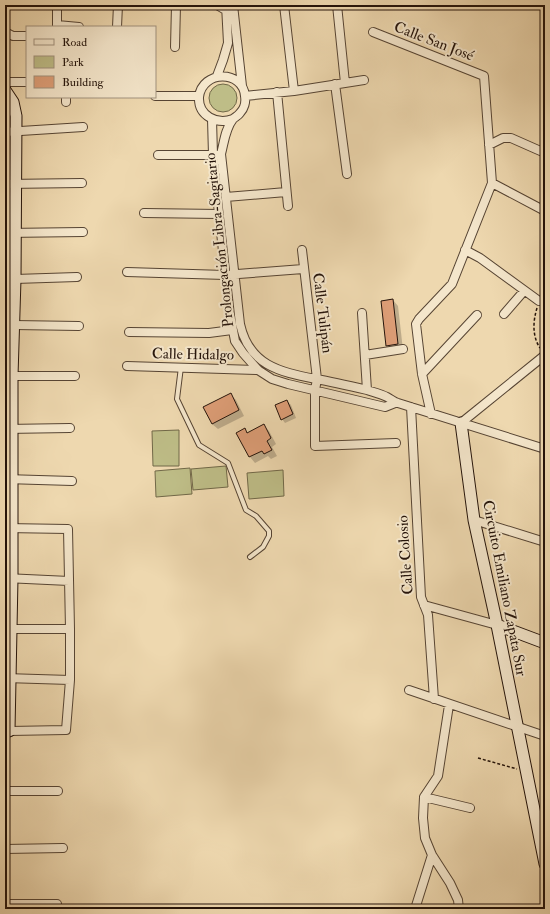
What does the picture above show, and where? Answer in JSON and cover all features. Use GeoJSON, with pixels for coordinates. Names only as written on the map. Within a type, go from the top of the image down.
{"type":"FeatureCollection","features":[{"type":"Feature","properties":{"kind":"street"},"geometry":{"type":"LineString","coordinates":[[57,5],[57,26]]}},
{"type":"Feature","properties":{"kind":"street"},"geometry":{"type":"LineString","coordinates":[[117,26],[118,5]]}},
{"type":"Feature","properties":{"kind":"street"},"geometry":{"type":"LineString","coordinates":[[175,47],[176,5]]}},
{"type":"Feature","properties":{"kind":"street"},"geometry":{"type":"LineString","coordinates":[[217,5],[230,8]]}},
{"type":"Feature","properties":{"kind":"street"},"geometry":{"type":"LineString","coordinates":[[284,5],[294,90]]}},
{"type":"Feature","properties":{"kind":"street"},"geometry":{"type":"LineString","coordinates":[[336,5],[345,82]]}},
{"type":"Feature","properties":{"kind":"street"},"geometry":{"type":"LineString","coordinates":[[217,76],[228,43],[230,8]]}},
{"type":"Feature","properties":{"kind":"street"},"geometry":{"type":"LineString","coordinates":[[230,8],[242,87],[245,96],[244,105],[240,113],[233,119],[226,122],[212,119],[202,110],[199,96],[201,90],[210,79],[217,76],[227,76],[236,80],[242,87]]}},
{"type":"Feature","properties":{"kind":"street"},"geometry":{"type":"LineString","coordinates":[[5,32],[13,36],[26,36]]}},
{"type":"Feature","properties":{"kind":"street","name":"Calle San José"},"geometry":{"type":"LineString","coordinates":[[373,32],[484,76],[489,145]]}},
{"type":"Feature","properties":{"kind":"street"},"geometry":{"type":"LineString","coordinates":[[245,96],[364,80]]}},
{"type":"Feature","properties":{"kind":"street"},"geometry":{"type":"LineString","coordinates":[[5,82],[26,82]]}},
{"type":"Feature","properties":{"kind":"street"},"geometry":{"type":"LineString","coordinates":[[335,84],[347,174]]}},
{"type":"Feature","properties":{"kind":"street"},"geometry":{"type":"LineString","coordinates":[[5,90],[13,102],[16,116],[10,132],[10,233],[15,278],[14,325],[9,376],[8,429],[7,732],[66,730],[70,680],[68,529],[8,528]]}},
{"type":"Feature","properties":{"kind":"street"},"geometry":{"type":"LineString","coordinates":[[277,92],[288,206]]}},
{"type":"Feature","properties":{"kind":"street"},"geometry":{"type":"LineString","coordinates":[[156,96],[199,96]]}},
{"type":"Feature","properties":{"kind":"street","name":"Prolongación Libra-Sagitario"},"geometry":{"type":"LineString","coordinates":[[212,119],[217,155],[226,197],[240,324],[243,337],[249,347],[266,364],[276,370],[290,375],[317,379],[367,390],[387,397],[395,402]]}},
{"type":"Feature","properties":{"kind":"street","name":"Prolongación Libra-Sagitario"},"geometry":{"type":"LineString","coordinates":[[233,119],[217,155],[219,214],[225,275],[232,330],[235,341],[258,370],[272,379],[385,407],[395,402]]}},
{"type":"Feature","properties":{"kind":"street"},"geometry":{"type":"LineString","coordinates":[[10,132],[83,128]]}},
{"type":"Feature","properties":{"kind":"street"},"geometry":{"type":"LineString","coordinates":[[431,414],[422,374],[416,324],[452,284],[492,183],[489,145],[503,138],[512,138],[545,153]]}},
{"type":"Feature","properties":{"kind":"street"},"geometry":{"type":"LineString","coordinates":[[158,155],[217,155]]}},
{"type":"Feature","properties":{"kind":"street"},"geometry":{"type":"LineString","coordinates":[[10,184],[82,183]]}},
{"type":"Feature","properties":{"kind":"street"},"geometry":{"type":"LineString","coordinates":[[492,183],[545,211]]}},
{"type":"Feature","properties":{"kind":"street"},"geometry":{"type":"LineString","coordinates":[[226,197],[286,192]]}},
{"type":"Feature","properties":{"kind":"street"},"geometry":{"type":"LineString","coordinates":[[144,213],[219,214]]}},
{"type":"Feature","properties":{"kind":"street"},"geometry":{"type":"LineString","coordinates":[[10,233],[83,232]]}},
{"type":"Feature","properties":{"kind":"street","name":"Calle Tulipán"},"geometry":{"type":"LineString","coordinates":[[302,250],[303,269],[317,379],[315,390],[316,446],[396,443]]}},
{"type":"Feature","properties":{"kind":"street"},"geometry":{"type":"LineString","coordinates":[[465,250],[480,258],[539,301]]}},
{"type":"Feature","properties":{"kind":"street"},"geometry":{"type":"LineString","coordinates":[[127,272],[225,275],[303,269]]}},
{"type":"Feature","properties":{"kind":"street"},"geometry":{"type":"LineString","coordinates":[[15,278],[78,277]]}},
{"type":"Feature","properties":{"kind":"street"},"geometry":{"type":"LineString","coordinates":[[504,314],[524,291]]}},
{"type":"Feature","properties":{"kind":"street"},"geometry":{"type":"LineString","coordinates":[[362,313],[367,390]]}},
{"type":"Feature","properties":{"kind":"street"},"geometry":{"type":"LineString","coordinates":[[422,374],[477,315]]}},
{"type":"Feature","properties":{"kind":"street"},"geometry":{"type":"LineString","coordinates":[[14,325],[79,326]]}},
{"type":"Feature","properties":{"kind":"street"},"geometry":{"type":"LineString","coordinates":[[129,332],[209,333],[232,330]]}},
{"type":"Feature","properties":{"kind":"street"},"geometry":{"type":"LineString","coordinates":[[365,355],[403,349]]}},
{"type":"Feature","properties":{"kind":"street"},"geometry":{"type":"LineString","coordinates":[[461,423],[544,355]]}},
{"type":"Feature","properties":{"kind":"street","name":"Calle Hidalgo"},"geometry":{"type":"LineString","coordinates":[[127,366],[258,370]]}},
{"type":"Feature","properties":{"kind":"street"},"geometry":{"type":"LineString","coordinates":[[9,376],[75,376]]}},
{"type":"Feature","properties":{"kind":"street"},"geometry":{"type":"LineString","coordinates":[[395,402],[545,449]]}},
{"type":"Feature","properties":{"kind":"street","name":"Calle Colosio"},"geometry":{"type":"LineString","coordinates":[[411,407],[421,597],[428,615],[434,699]]}},
{"type":"Feature","properties":{"kind":"street","name":"Circuito Emiliano Zapata Sur"},"geometry":{"type":"LineString","coordinates":[[461,423],[474,520],[497,625],[526,772],[542,835],[545,864]]}},
{"type":"Feature","properties":{"kind":"street"},"geometry":{"type":"LineString","coordinates":[[8,429],[70,428]]}},
{"type":"Feature","properties":{"kind":"street"},"geometry":{"type":"LineString","coordinates":[[8,479],[72,481]]}},
{"type":"Feature","properties":{"kind":"street"},"geometry":{"type":"LineString","coordinates":[[474,520],[545,542]]}},
{"type":"Feature","properties":{"kind":"street"},"geometry":{"type":"LineString","coordinates":[[8,578],[69,581]]}},
{"type":"Feature","properties":{"kind":"street"},"geometry":{"type":"LineString","coordinates":[[424,605],[497,625],[545,643]]}},
{"type":"Feature","properties":{"kind":"street"},"geometry":{"type":"LineString","coordinates":[[8,629],[70,629]]}},
{"type":"Feature","properties":{"kind":"street"},"geometry":{"type":"LineString","coordinates":[[8,678],[70,680]]}},
{"type":"Feature","properties":{"kind":"street"},"geometry":{"type":"LineString","coordinates":[[409,690],[449,705],[545,736]]}},
{"type":"Feature","properties":{"kind":"street"},"geometry":{"type":"LineString","coordinates":[[449,705],[438,776],[424,797],[423,818],[425,838],[432,855],[450,883],[458,900],[459,909]]}},
{"type":"Feature","properties":{"kind":"street"},"geometry":{"type":"LineString","coordinates":[[5,791],[58,791]]}},
{"type":"Feature","properties":{"kind":"street"},"geometry":{"type":"LineString","coordinates":[[424,797],[470,808]]}},
{"type":"Feature","properties":{"kind":"street"},"geometry":{"type":"LineString","coordinates":[[5,849],[63,848]]}},
{"type":"Feature","properties":{"kind":"street"},"geometry":{"type":"LineString","coordinates":[[415,909],[432,855]]}},
{"type":"Feature","properties":{"kind":"street"},"geometry":{"type":"LineString","coordinates":[[5,904],[58,904]]}},
{"type":"Feature","properties":{"kind":"lane"},"geometry":{"type":"LineString","coordinates":[[181,367],[177,399],[199,445],[228,463],[246,510],[256,516],[269,531],[269,536],[263,547],[250,557]]}},
{"type":"Feature","properties":{"kind":"path"},"geometry":{"type":"LineString","coordinates":[[539,301],[534,317],[535,341],[544,355]]}},
{"type":"Feature","properties":{"kind":"path"},"geometry":{"type":"LineString","coordinates":[[478,758],[526,772]]}},
{"type":"Feature","properties":{"kind":"green space"},"geometry":{"type":"Polygon","coordinates":[[[223,84],[233,88],[237,98],[233,108],[223,112],[213,108],[209,98],[213,88],[223,84]]]}},
{"type":"Feature","properties":{"kind":"green space"},"geometry":{"type":"Polygon","coordinates":[[[179,430],[179,466],[153,466],[152,431],[179,430]]]}},
{"type":"Feature","properties":{"kind":"green space"},"geometry":{"type":"Polygon","coordinates":[[[226,466],[228,487],[193,490],[191,469],[226,466]]]}},
{"type":"Feature","properties":{"kind":"green space"},"geometry":{"type":"Polygon","coordinates":[[[190,468],[192,494],[156,497],[155,471],[190,468]]]}},
{"type":"Feature","properties":{"kind":"green space"},"geometry":{"type":"Polygon","coordinates":[[[283,470],[284,496],[249,499],[247,473],[283,470]]]}},
{"type":"Feature","properties":{"kind":"building"},"geometry":{"type":"Polygon","coordinates":[[[393,299],[398,344],[386,346],[381,301],[393,299]]]}},
{"type":"Feature","properties":{"kind":"building"},"geometry":{"type":"Polygon","coordinates":[[[231,393],[239,410],[212,424],[203,407],[231,393]]]}},
{"type":"Feature","properties":{"kind":"building"},"geometry":{"type":"Polygon","coordinates":[[[287,400],[293,414],[281,420],[275,405],[287,400]]]}},
{"type":"Feature","properties":{"kind":"building"},"geometry":{"type":"Polygon","coordinates":[[[264,424],[271,438],[267,441],[272,450],[264,454],[262,451],[249,457],[236,433],[245,428],[247,433],[264,424]]]}}]}
